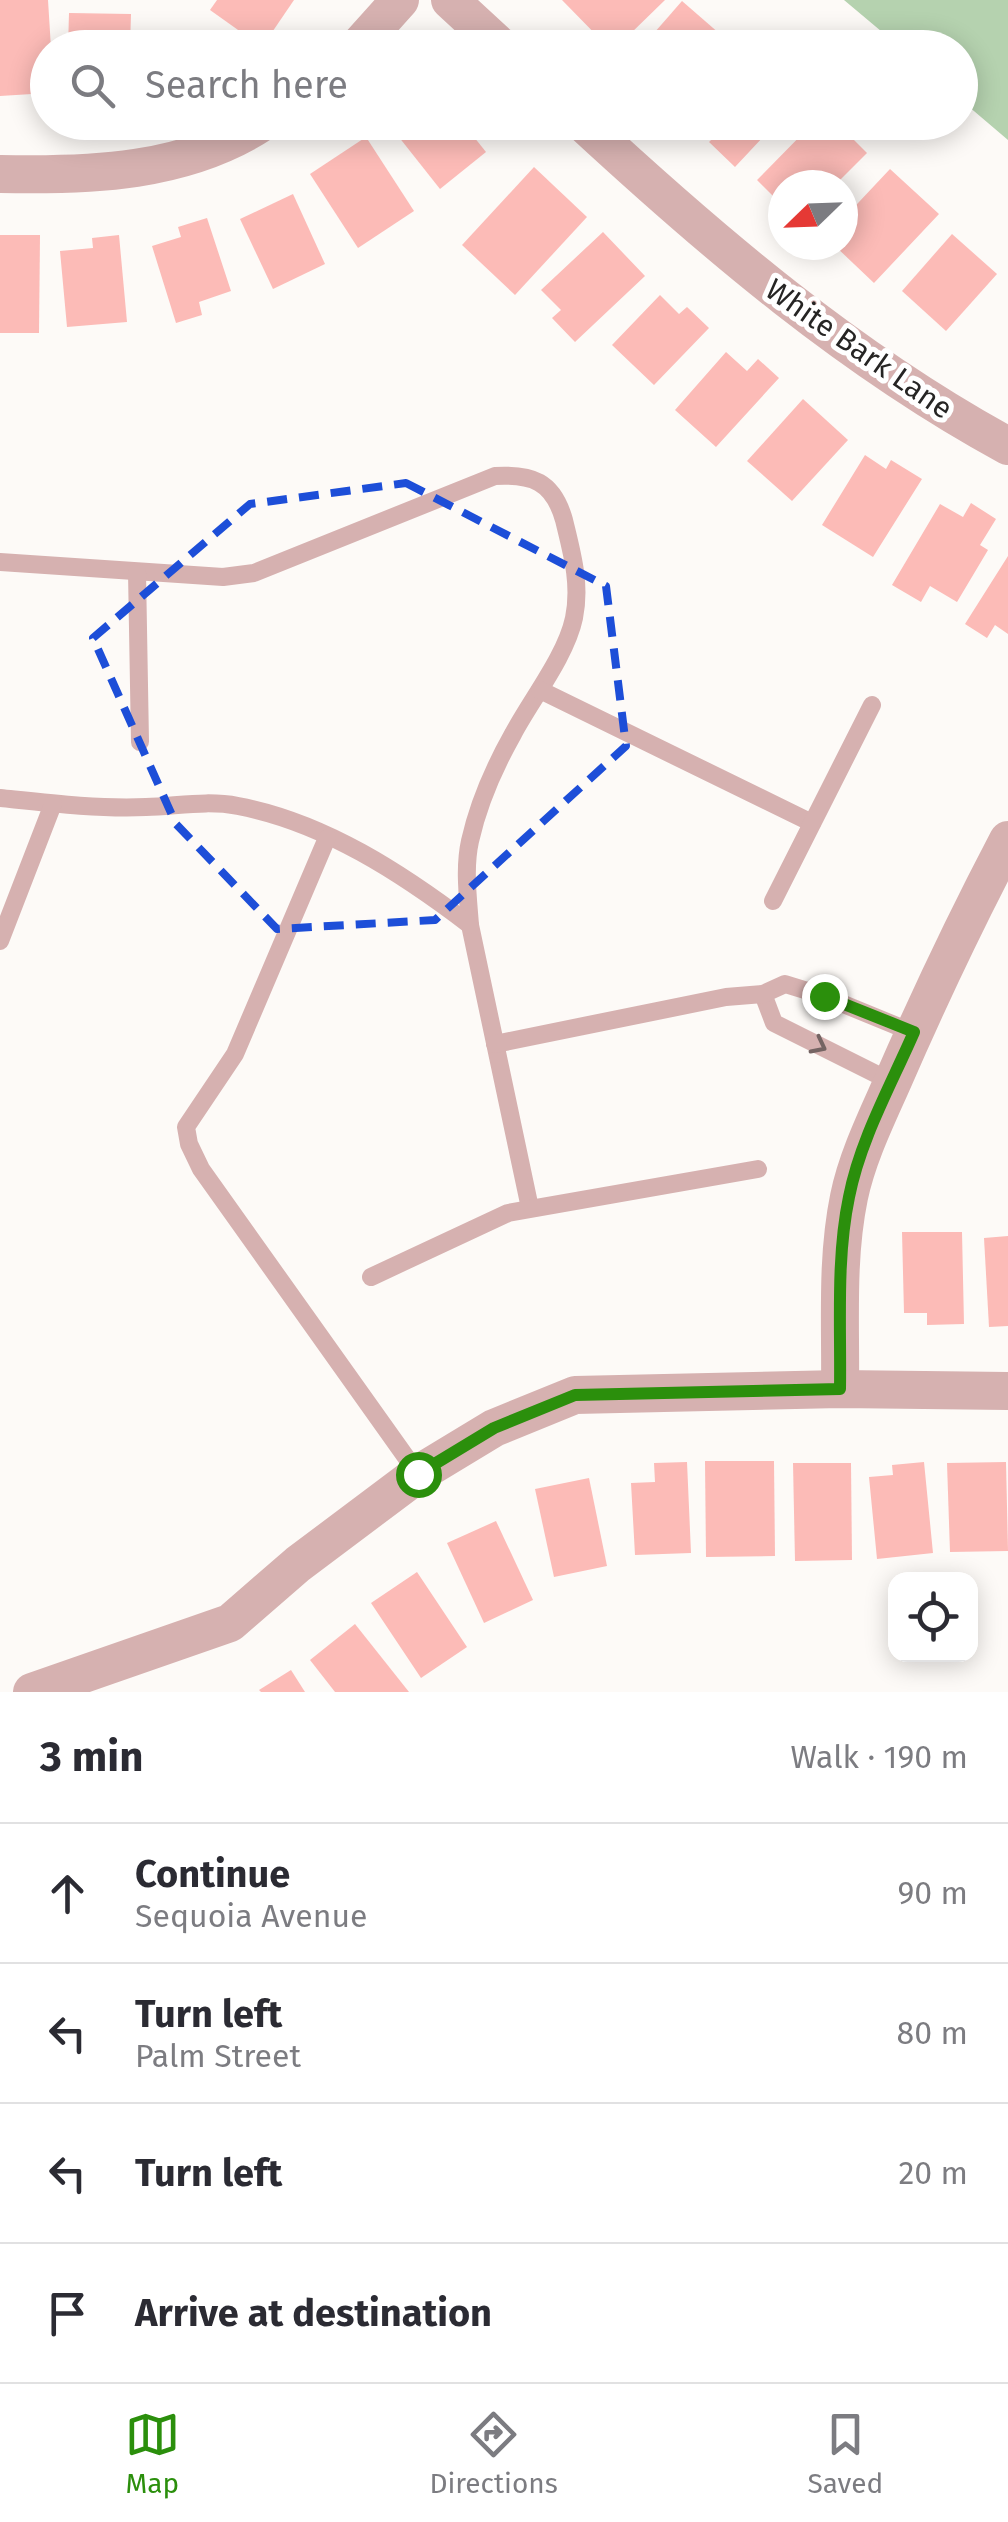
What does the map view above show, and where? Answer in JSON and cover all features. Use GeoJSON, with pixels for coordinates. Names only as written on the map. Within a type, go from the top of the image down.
{"type":"FeatureCollection","features":[{"type":"Feature","properties":{"kind":"street"},"geometry":{"type":"LineString","coordinates":[[372,30],[400,0]]}},
{"type":"Feature","properties":{"kind":"street"},"geometry":{"type":"LineString","coordinates":[[450,0],[482,30]]}},
{"type":"Feature","properties":{"kind":"street"},"geometry":{"type":"LineString","coordinates":[[0,174],[80,176],[172,162],[229,140]]}},
{"type":"Feature","properties":{"kind":"street","name":"White Bark Lane"},"geometry":{"type":"LineString","coordinates":[[601,140],[678,211],[814,322],[952,416],[1008,446]]}},
{"type":"Feature","properties":{"kind":"street"},"geometry":{"type":"LineString","coordinates":[[840,1389],[842,1246],[849,1194],[892,1082],[953,945],[1008,840]]}},
{"type":"Feature","properties":{"kind":"street"},"geometry":{"type":"LineString","coordinates":[[32,1692],[230,1623],[298,1564],[418,1474],[494,1428],[575,1395],[840,1389],[1008,1391]]}},
{"type":"Feature","properties":{"kind":"lane"},"geometry":{"type":"LineString","coordinates":[[0,562],[224,577],[254,573],[495,476],[524,475],[542,483],[559,504],[577,573],[574,620],[486,793],[470,842],[466,883],[470,925],[530,1208]]}},
{"type":"Feature","properties":{"kind":"lane"},"geometry":{"type":"LineString","coordinates":[[137,572],[140,742]]}},
{"type":"Feature","properties":{"kind":"lane"},"geometry":{"type":"LineString","coordinates":[[540,690],[812,823]]}},
{"type":"Feature","properties":{"kind":"lane"},"geometry":{"type":"LineString","coordinates":[[772,901],[872,705]]}},
{"type":"Feature","properties":{"kind":"lane"},"geometry":{"type":"LineString","coordinates":[[0,798],[53,804],[147,807],[200,802],[240,806],[327,838],[400,874],[470,925]]}},
{"type":"Feature","properties":{"kind":"lane"},"geometry":{"type":"LineString","coordinates":[[0,941],[53,804]]}},
{"type":"Feature","properties":{"kind":"lane"},"geometry":{"type":"LineString","coordinates":[[327,838],[236,1054],[186,1127],[188,1144],[223,1201],[418,1474]]}},
{"type":"Feature","properties":{"kind":"lane"},"geometry":{"type":"LineString","coordinates":[[494,1044],[726,997],[763,994],[785,984],[914,1032]]}},
{"type":"Feature","properties":{"kind":"lane"},"geometry":{"type":"LineString","coordinates":[[763,994],[774,1022],[892,1082]]}},
{"type":"Feature","properties":{"kind":"lane"},"geometry":{"type":"LineString","coordinates":[[370,1277],[508,1213],[758,1169]]}},
{"type":"Feature","properties":{"kind":"highlighted area"},"geometry":{"type":"Polygon","coordinates":[[[406,483],[606,586],[626,746],[435,920],[277,929],[176,824],[93,638],[250,504],[406,483]]]}},
{"type":"Feature","properties":{"kind":"green space"},"geometry":{"type":"Polygon","coordinates":[[[844,0],[1008,0],[1008,140],[978,114],[978,30],[880,30],[844,0]]]}},
{"type":"Feature","properties":{"kind":"building"},"geometry":{"type":"Polygon","coordinates":[[[0,0],[48,0],[50,30],[30,30],[30,94],[0,96],[0,0]]]}},
{"type":"Feature","properties":{"kind":"building"},"geometry":{"type":"Polygon","coordinates":[[[217,0],[294,0],[274,30],[238,30],[210,10],[217,0]]]}},
{"type":"Feature","properties":{"kind":"building"},"geometry":{"type":"Polygon","coordinates":[[[562,0],[665,0],[634,30],[591,30],[562,0]]]}},
{"type":"Feature","properties":{"kind":"building"},"geometry":{"type":"Polygon","coordinates":[[[682,1],[715,30],[657,30],[682,1]]]}},
{"type":"Feature","properties":{"kind":"building"},"geometry":{"type":"Polygon","coordinates":[[[69,13],[131,14],[131,30],[69,30],[69,13]]]}},
{"type":"Feature","properties":{"kind":"building"},"geometry":{"type":"Polygon","coordinates":[[[361,140],[368,140],[414,211],[358,248],[310,174],[361,140]]]}},
{"type":"Feature","properties":{"kind":"building"},"geometry":{"type":"Polygon","coordinates":[[[401,140],[476,140],[486,152],[440,189],[401,140]]]}},
{"type":"Feature","properties":{"kind":"building"},"geometry":{"type":"Polygon","coordinates":[[[711,140],[760,140],[735,167],[711,140]]]}},
{"type":"Feature","properties":{"kind":"building"},"geometry":{"type":"Polygon","coordinates":[[[796,140],[854,140],[867,153],[850,170],[768,170],[768,191],[757,180],[796,140]]]}},
{"type":"Feature","properties":{"kind":"building"},"geometry":{"type":"Polygon","coordinates":[[[534,167],[587,217],[515,295],[462,245],[534,167]]]}},
{"type":"Feature","properties":{"kind":"building"},"geometry":{"type":"Polygon","coordinates":[[[890,169],[939,214],[874,283],[850,260],[858,260],[858,203],[890,169]]]}},
{"type":"Feature","properties":{"kind":"building"},"geometry":{"type":"Polygon","coordinates":[[[293,194],[325,264],[273,289],[240,219],[293,194]]]}},
{"type":"Feature","properties":{"kind":"building"},"geometry":{"type":"Polygon","coordinates":[[[207,218],[231,291],[199,302],[202,315],[176,323],[152,246],[181,237],[178,227],[207,218]]]}},
{"type":"Feature","properties":{"kind":"building"},"geometry":{"type":"Polygon","coordinates":[[[603,232],[645,276],[575,342],[552,318],[561,310],[541,290],[603,232]]]}},
{"type":"Feature","properties":{"kind":"building"},"geometry":{"type":"Polygon","coordinates":[[[952,234],[997,274],[946,331],[902,291],[952,234]]]}},
{"type":"Feature","properties":{"kind":"building"},"geometry":{"type":"Polygon","coordinates":[[[0,235],[40,235],[39,333],[0,333],[0,235]]]}},
{"type":"Feature","properties":{"kind":"building"},"geometry":{"type":"Polygon","coordinates":[[[119,235],[127,322],[67,327],[60,251],[93,248],[92,238],[119,235]]]}},
{"type":"Feature","properties":{"kind":"building"},"geometry":{"type":"Polygon","coordinates":[[[660,295],[679,314],[687,307],[709,328],[654,385],[612,345],[660,295]]]}},
{"type":"Feature","properties":{"kind":"building"},"geometry":{"type":"Polygon","coordinates":[[[726,352],[747,371],[758,359],[779,378],[716,447],[675,410],[726,352]]]}},
{"type":"Feature","properties":{"kind":"building"},"geometry":{"type":"Polygon","coordinates":[[[803,399],[848,440],[792,501],[747,461],[803,399]]]}},
{"type":"Feature","properties":{"kind":"building"},"geometry":{"type":"Polygon","coordinates":[[[865,455],[886,469],[891,460],[922,479],[873,557],[822,525],[865,455]]]}},
{"type":"Feature","properties":{"kind":"building"},"geometry":{"type":"Polygon","coordinates":[[[971,503],[996,519],[980,545],[988,550],[957,602],[930,586],[921,602],[892,585],[940,504],[963,517],[971,503]]]}},
{"type":"Feature","properties":{"kind":"building"},"geometry":{"type":"Polygon","coordinates":[[[1008,556],[1008,634],[995,625],[987,638],[965,624],[1008,556]]]}},
{"type":"Feature","properties":{"kind":"building"},"geometry":{"type":"Polygon","coordinates":[[[902,1232],[962,1232],[964,1324],[927,1325],[927,1313],[904,1313],[902,1232]]]}},
{"type":"Feature","properties":{"kind":"building"},"geometry":{"type":"Polygon","coordinates":[[[1008,1236],[1008,1326],[989,1327],[984,1238],[1008,1236]]]}},
{"type":"Feature","properties":{"kind":"building"},"geometry":{"type":"Polygon","coordinates":[[[705,1461],[774,1461],[775,1556],[706,1557],[705,1461]]]}},
{"type":"Feature","properties":{"kind":"building"},"geometry":{"type":"Polygon","coordinates":[[[687,1462],[691,1553],[635,1555],[631,1483],[655,1482],[654,1463],[687,1462]]]}},
{"type":"Feature","properties":{"kind":"building"},"geometry":{"type":"Polygon","coordinates":[[[924,1462],[933,1553],[877,1559],[869,1477],[893,1475],[892,1465],[924,1462]]]}},
{"type":"Feature","properties":{"kind":"building"},"geometry":{"type":"Polygon","coordinates":[[[1006,1462],[1008,1551],[950,1552],[947,1463],[1006,1462]]]}},
{"type":"Feature","properties":{"kind":"building"},"geometry":{"type":"Polygon","coordinates":[[[793,1463],[851,1463],[852,1560],[795,1561],[793,1463]]]}},
{"type":"Feature","properties":{"kind":"building"},"geometry":{"type":"Polygon","coordinates":[[[589,1478],[607,1566],[554,1577],[535,1489],[589,1478]]]}},
{"type":"Feature","properties":{"kind":"building"},"geometry":{"type":"Polygon","coordinates":[[[496,1521],[533,1600],[484,1623],[447,1543],[496,1521]]]}},
{"type":"Feature","properties":{"kind":"building"},"geometry":{"type":"Polygon","coordinates":[[[417,1572],[467,1647],[421,1678],[371,1603],[417,1572]]]}},
{"type":"Feature","properties":{"kind":"building"},"geometry":{"type":"Polygon","coordinates":[[[355,1624],[409,1692],[335,1692],[310,1660],[355,1624]]]}},
{"type":"Feature","properties":{"kind":"building"},"geometry":{"type":"Polygon","coordinates":[[[291,1670],[305,1692],[259,1690],[291,1670]]]}},
{"type":"Feature","properties":{"kind":"route"},"geometry":{"type":"LineString","coordinates":[[418,1474],[494,1428],[575,1395],[840,1389],[842,1246],[849,1194],[914,1032],[824,996]]}}]}
